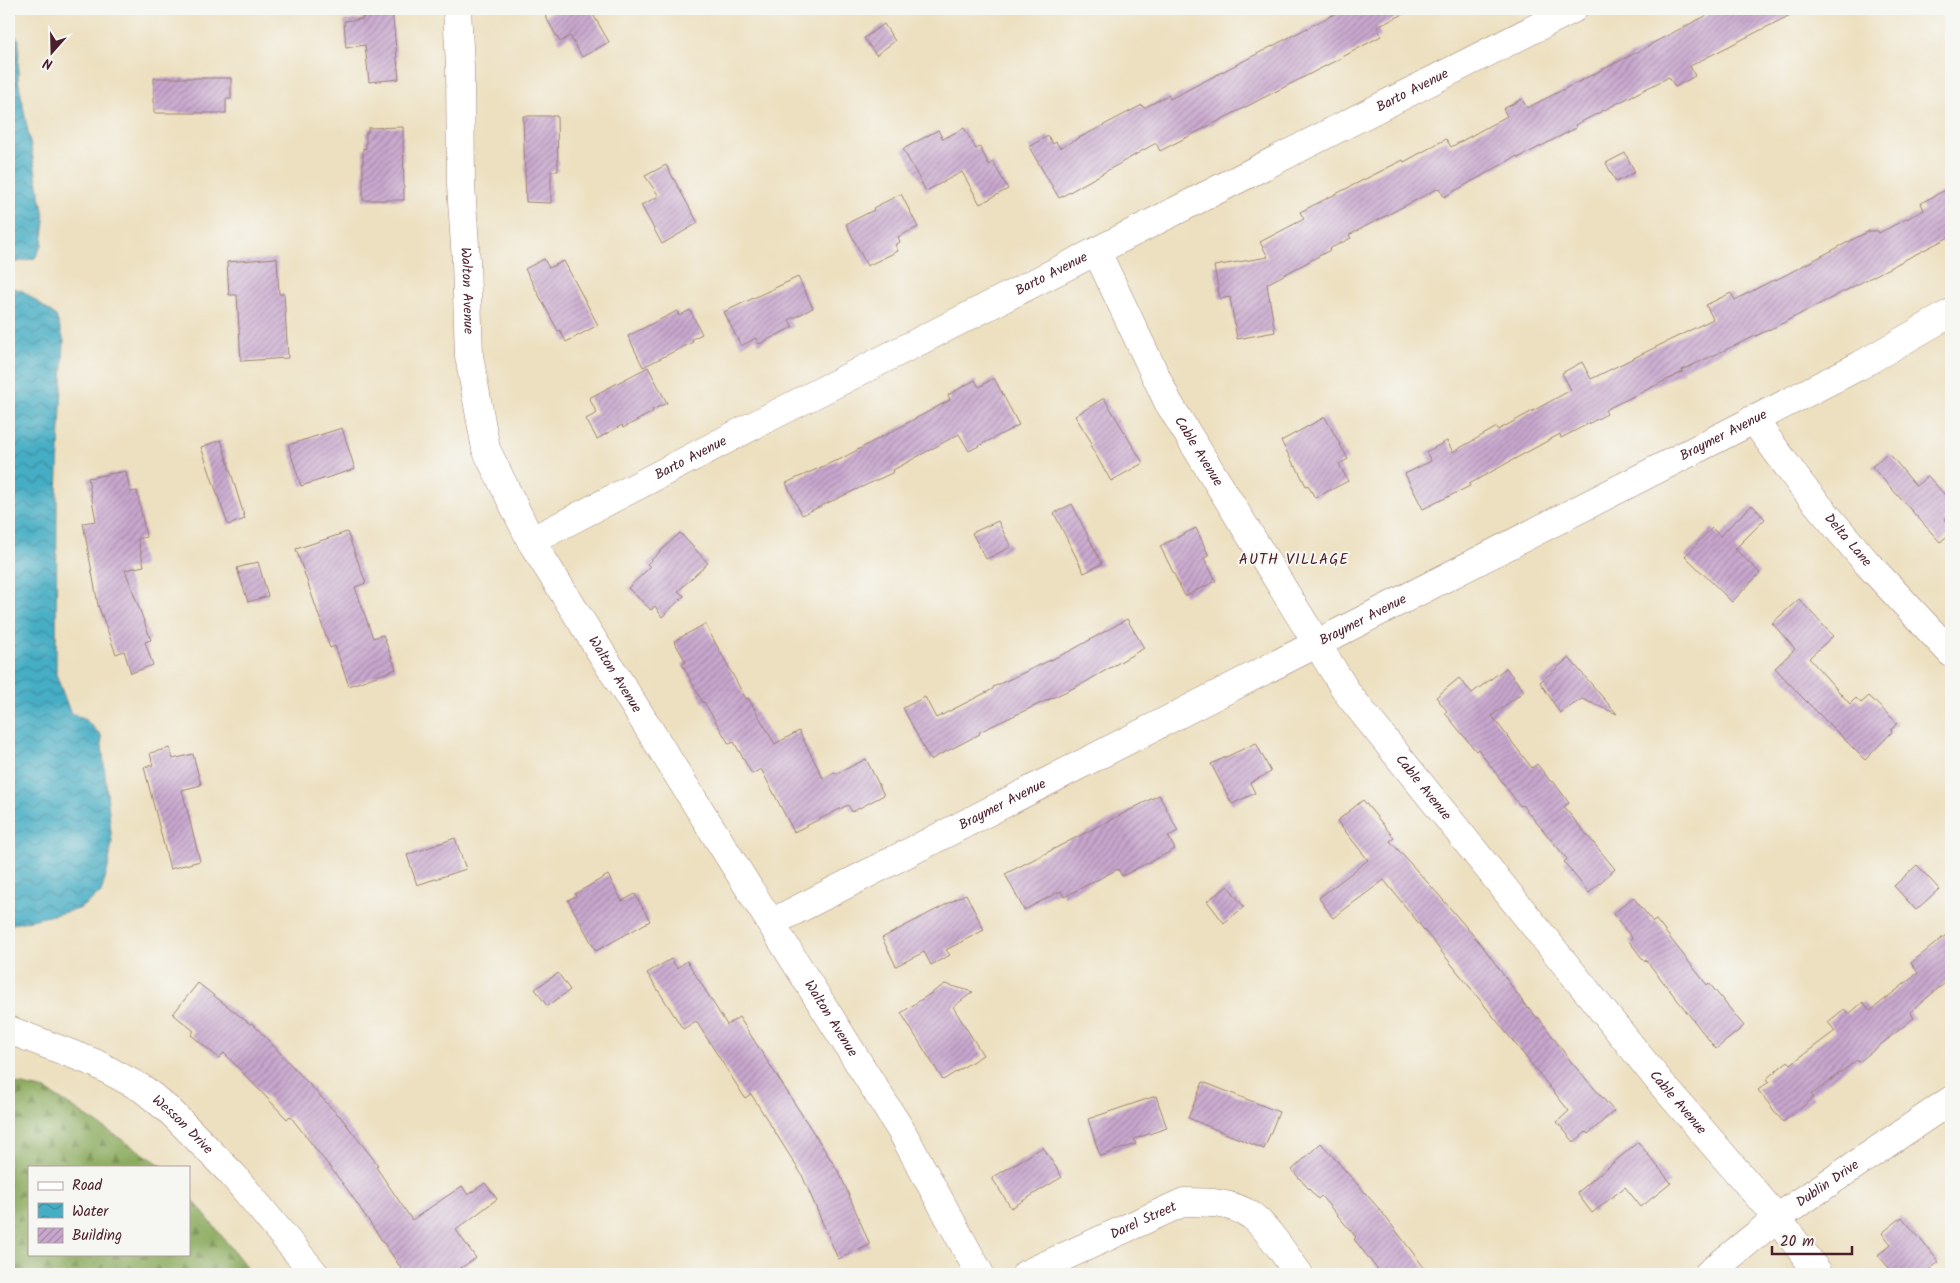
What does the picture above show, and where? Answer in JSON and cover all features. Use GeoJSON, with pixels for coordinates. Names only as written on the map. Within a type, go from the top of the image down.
{"type":"FeatureCollection","features":[{"type":"Feature","properties":{"kind":"street","name":"Walton Avenue"},"geometry":{"type":"LineString","coordinates":[[457,9],[460,66],[461,185],[469,356],[486,449],[531,541],[902,1132],[980,1274]]}},
{"type":"Feature","properties":{"kind":"street","name":"Barto Avenue"},"geometry":{"type":"LineString","coordinates":[[531,541],[768,418],[1573,9]]}},
{"type":"Feature","properties":{"kind":"street","name":"Cable Avenue"},"geometry":{"type":"LineString","coordinates":[[1097,252],[1168,402],[1348,694],[1660,1082],[1777,1218],[1819,1274]]}},
{"type":"Feature","properties":{"kind":"street","name":"Braymer Avenue"},"geometry":{"type":"LineString","coordinates":[[771,923],[1859,366],[1951,313]]}},
{"type":"Feature","properties":{"kind":"street","name":"Delta Lane"},"geometry":{"type":"LineString","coordinates":[[1753,419],[1802,486],[1867,563],[1951,653]]}},
{"type":"Feature","properties":{"kind":"street","name":"Wesson Drive"},"geometry":{"type":"LineString","coordinates":[[9,1030],[95,1063],[143,1089],[171,1112],[232,1174],[315,1274]]}},
{"type":"Feature","properties":{"kind":"street","name":"Dublin Drive"},"geometry":{"type":"LineString","coordinates":[[1708,1274],[1777,1218],[1951,1100]]}},
{"type":"Feature","properties":{"kind":"street","name":"Darel Street"},"geometry":{"type":"LineString","coordinates":[[1026,1274],[1184,1202],[1209,1202],[1233,1207],[1253,1217],[1299,1274]]}},
{"type":"Feature","properties":{"kind":"green space"},"geometry":{"type":"Polygon","coordinates":[[[9,1082],[46,1090],[162,1166],[28,1166],[28,1256],[190,1256],[190,1196],[252,1274],[9,1274],[9,1082]]]}},
{"type":"Feature","properties":{"kind":"water"},"geometry":{"type":"Polygon","coordinates":[[[9,16],[11,30],[19,40],[18,79],[45,221],[42,245],[35,258],[9,264],[9,16]]]}},
{"type":"Feature","properties":{"kind":"water"},"geometry":{"type":"Polygon","coordinates":[[[9,287],[23,291],[56,316],[64,341],[57,493],[56,674],[70,712],[86,720],[101,735],[112,842],[108,868],[101,893],[79,909],[9,925],[9,287]]]}},
{"type":"Feature","properties":{"kind":"building"},"geometry":{"type":"Polygon","coordinates":[[[362,9],[392,9],[399,79],[369,82],[365,45],[346,48],[344,21],[363,19],[362,9]]]}},
{"type":"Feature","properties":{"kind":"building"},"geometry":{"type":"Polygon","coordinates":[[[557,9],[590,9],[609,42],[582,57],[570,36],[560,42],[545,16],[557,9]]]}},
{"type":"Feature","properties":{"kind":"building"},"geometry":{"type":"Polygon","coordinates":[[[1344,9],[1414,9],[1377,27],[1381,36],[1339,59],[1160,151],[1156,143],[1059,198],[1029,147],[1048,136],[1053,144],[1056,142],[1060,148],[1142,105],[1144,108],[1168,95],[1170,99],[1344,9]]]}},
{"type":"Feature","properties":{"kind":"building"},"geometry":{"type":"Polygon","coordinates":[[[1719,9],[1802,9],[1690,66],[1695,76],[1675,87],[1669,77],[1575,125],[1576,128],[1518,158],[1517,156],[1444,197],[1439,188],[1349,235],[1351,238],[1267,284],[1275,332],[1237,339],[1230,297],[1220,299],[1214,266],[1268,257],[1260,242],[1304,219],[1300,212],[1403,160],[1404,162],[1446,139],[1451,147],[1507,116],[1503,109],[1522,99],[1527,108],[1719,9]]]}},
{"type":"Feature","properties":{"kind":"building"},"geometry":{"type":"Polygon","coordinates":[[[884,24],[895,41],[876,55],[864,38],[884,24]]]}},
{"type":"Feature","properties":{"kind":"building"},"geometry":{"type":"Polygon","coordinates":[[[154,78],[231,78],[231,99],[226,99],[226,113],[154,113],[154,78]]]}},
{"type":"Feature","properties":{"kind":"building"},"geometry":{"type":"Polygon","coordinates":[[[523,116],[557,116],[558,171],[551,171],[551,203],[526,202],[523,116]]]}},
{"type":"Feature","properties":{"kind":"building"},"geometry":{"type":"Polygon","coordinates":[[[403,127],[404,200],[363,200],[363,148],[366,149],[366,133],[368,128],[403,127]]]}},
{"type":"Feature","properties":{"kind":"building"},"geometry":{"type":"Polygon","coordinates":[[[964,128],[976,149],[980,147],[989,165],[993,162],[1008,189],[980,204],[962,172],[926,191],[903,149],[938,130],[943,139],[964,128]]]}},
{"type":"Feature","properties":{"kind":"building"},"geometry":{"type":"Polygon","coordinates":[[[1625,153],[1635,172],[1616,182],[1606,163],[1625,153]]]}},
{"type":"Feature","properties":{"kind":"building"},"geometry":{"type":"Polygon","coordinates":[[[666,165],[698,223],[662,244],[641,205],[659,196],[645,176],[666,165]]]}},
{"type":"Feature","properties":{"kind":"building"},"geometry":{"type":"Polygon","coordinates":[[[1951,187],[1951,236],[1777,326],[1682,370],[1683,372],[1605,410],[1607,414],[1561,438],[1560,434],[1469,484],[1470,486],[1423,509],[1405,474],[1431,461],[1426,452],[1447,441],[1453,452],[1497,427],[1498,430],[1571,390],[1562,373],[1582,362],[1591,379],[1713,319],[1706,305],[1731,293],[1735,300],[1869,231],[1878,231],[1879,233],[1924,210],[1921,203],[1951,187]]]}},
{"type":"Feature","properties":{"kind":"building"},"geometry":{"type":"Polygon","coordinates":[[[901,194],[918,227],[898,237],[900,242],[895,245],[898,251],[867,266],[846,224],[901,194]]]}},
{"type":"Feature","properties":{"kind":"building"},"geometry":{"type":"Polygon","coordinates":[[[277,258],[279,294],[284,294],[288,358],[241,361],[237,295],[229,295],[227,262],[277,258]]]}},
{"type":"Feature","properties":{"kind":"building"},"geometry":{"type":"Polygon","coordinates":[[[544,259],[549,268],[564,261],[598,325],[566,342],[560,330],[558,331],[525,269],[544,259]]]}},
{"type":"Feature","properties":{"kind":"building"},"geometry":{"type":"Polygon","coordinates":[[[798,277],[813,308],[789,320],[793,327],[759,344],[756,338],[741,346],[724,312],[798,277]]]}},
{"type":"Feature","properties":{"kind":"building"},"geometry":{"type":"Polygon","coordinates":[[[690,310],[702,334],[692,339],[693,342],[643,367],[628,336],[677,311],[679,316],[690,310]]]}},
{"type":"Feature","properties":{"kind":"building"},"geometry":{"type":"Polygon","coordinates":[[[648,367],[667,403],[623,428],[622,425],[597,439],[586,419],[597,413],[589,398],[648,367]]]}},
{"type":"Feature","properties":{"kind":"building"},"geometry":{"type":"Polygon","coordinates":[[[994,378],[1019,425],[969,451],[959,434],[893,470],[894,472],[802,515],[786,483],[837,461],[950,400],[948,395],[975,380],[979,387],[994,378]]]}},
{"type":"Feature","properties":{"kind":"building"},"geometry":{"type":"Polygon","coordinates":[[[1104,398],[1143,463],[1111,481],[1090,445],[1092,443],[1075,416],[1104,398]]]}},
{"type":"Feature","properties":{"kind":"building"},"geometry":{"type":"Polygon","coordinates":[[[1325,417],[1348,459],[1339,464],[1348,481],[1315,498],[1308,485],[1306,486],[1281,441],[1325,417]]]}},
{"type":"Feature","properties":{"kind":"building"},"geometry":{"type":"Polygon","coordinates":[[[342,428],[355,469],[301,486],[288,445],[342,428]]]}},
{"type":"Feature","properties":{"kind":"building"},"geometry":{"type":"Polygon","coordinates":[[[221,440],[245,519],[228,525],[201,447],[221,440]]]}},
{"type":"Feature","properties":{"kind":"building"},"geometry":{"type":"Polygon","coordinates":[[[1888,452],[1916,486],[1928,476],[1951,502],[1951,514],[1945,519],[1951,527],[1951,533],[1940,542],[1872,467],[1888,452]]]}},
{"type":"Feature","properties":{"kind":"building"},"geometry":{"type":"Polygon","coordinates":[[[126,471],[130,492],[137,491],[146,537],[138,539],[144,566],[125,570],[151,640],[145,642],[153,665],[131,673],[124,651],[116,654],[98,605],[83,523],[96,521],[88,478],[126,471]]]}},
{"type":"Feature","properties":{"kind":"building"},"geometry":{"type":"Polygon","coordinates":[[[1072,504],[1102,564],[1084,573],[1054,513],[1072,504]]]}},
{"type":"Feature","properties":{"kind":"building"},"geometry":{"type":"Polygon","coordinates":[[[1752,505],[1765,519],[1735,549],[1760,573],[1732,602],[1685,556],[1712,528],[1720,536],[1752,505]]]}},
{"type":"Feature","properties":{"kind":"building"},"geometry":{"type":"Polygon","coordinates":[[[998,521],[1011,547],[986,559],[972,533],[998,521]]]}},
{"type":"Feature","properties":{"kind":"building"},"geometry":{"type":"Polygon","coordinates":[[[1196,528],[1209,556],[1204,558],[1216,581],[1185,596],[1160,546],[1196,528]]]}},
{"type":"Feature","properties":{"kind":"building"},"geometry":{"type":"Polygon","coordinates":[[[347,532],[366,583],[355,587],[373,638],[383,635],[396,669],[349,686],[335,646],[330,648],[296,549],[347,532]]]}},
{"type":"Feature","properties":{"kind":"building"},"geometry":{"type":"Polygon","coordinates":[[[680,533],[708,563],[678,591],[684,596],[662,617],[655,606],[651,610],[628,588],[650,567],[647,564],[680,533]]]}},
{"type":"Feature","properties":{"kind":"building"},"geometry":{"type":"Polygon","coordinates":[[[258,562],[268,596],[248,602],[237,568],[258,562]]]}},
{"type":"Feature","properties":{"kind":"building"},"geometry":{"type":"Polygon","coordinates":[[[1799,599],[1833,636],[1809,658],[1850,704],[1856,698],[1861,703],[1869,696],[1897,723],[1891,730],[1892,732],[1865,760],[1775,668],[1795,649],[1772,623],[1799,599]]]}},
{"type":"Feature","properties":{"kind":"building"},"geometry":{"type":"Polygon","coordinates":[[[1127,619],[1144,648],[1084,683],[979,732],[980,734],[930,760],[903,708],[925,697],[936,718],[993,689],[993,687],[1072,650],[1127,619]]]}},
{"type":"Feature","properties":{"kind":"building"},"geometry":{"type":"Polygon","coordinates":[[[705,624],[746,699],[748,698],[775,744],[799,731],[823,778],[835,772],[836,774],[866,759],[884,795],[852,812],[848,805],[794,832],[761,769],[752,774],[734,742],[729,744],[703,703],[682,664],[686,662],[674,641],[705,624]]]}},
{"type":"Feature","properties":{"kind":"building"},"geometry":{"type":"Polygon","coordinates":[[[1569,658],[1617,714],[1582,699],[1560,713],[1540,682],[1569,658]]]}},
{"type":"Feature","properties":{"kind":"building"},"geometry":{"type":"Polygon","coordinates":[[[1506,668],[1524,691],[1492,716],[1532,768],[1537,764],[1551,782],[1553,781],[1569,803],[1564,807],[1615,869],[1589,893],[1564,862],[1567,859],[1522,805],[1520,806],[1478,749],[1476,751],[1445,713],[1447,711],[1436,697],[1459,678],[1472,693],[1506,668]]]}},
{"type":"Feature","properties":{"kind":"building"},"geometry":{"type":"Polygon","coordinates":[[[1256,743],[1271,772],[1250,783],[1255,793],[1232,804],[1211,764],[1256,743]]]}},
{"type":"Feature","properties":{"kind":"building"},"geometry":{"type":"Polygon","coordinates":[[[170,748],[173,759],[193,754],[201,785],[182,790],[200,861],[170,869],[144,767],[153,765],[150,753],[170,748]]]}},
{"type":"Feature","properties":{"kind":"building"},"geometry":{"type":"Polygon","coordinates":[[[1159,795],[1178,831],[1168,836],[1175,849],[1122,876],[1118,869],[1064,897],[1061,891],[1024,910],[1005,874],[1159,795]]]}},
{"type":"Feature","properties":{"kind":"building"},"geometry":{"type":"Polygon","coordinates":[[[1363,800],[1394,838],[1390,841],[1484,948],[1528,1009],[1538,1017],[1572,1063],[1614,1111],[1588,1134],[1586,1132],[1574,1142],[1557,1122],[1569,1111],[1384,880],[1333,918],[1319,898],[1368,860],[1337,821],[1363,800]]]}},
{"type":"Feature","properties":{"kind":"building"},"geometry":{"type":"Polygon","coordinates":[[[455,838],[466,869],[417,885],[407,855],[455,838]]]}},
{"type":"Feature","properties":{"kind":"building"},"geometry":{"type":"Polygon","coordinates":[[[1917,865],[1939,889],[1916,910],[1894,886],[1917,865]]]}},
{"type":"Feature","properties":{"kind":"building"},"geometry":{"type":"Polygon","coordinates":[[[608,875],[622,901],[635,894],[650,921],[596,951],[568,900],[608,875]]]}},
{"type":"Feature","properties":{"kind":"building"},"geometry":{"type":"Polygon","coordinates":[[[1228,886],[1244,907],[1224,923],[1207,901],[1228,886]]]}},
{"type":"Feature","properties":{"kind":"building"},"geometry":{"type":"Polygon","coordinates":[[[966,894],[984,930],[946,950],[950,955],[931,965],[924,952],[896,966],[882,938],[966,894]]]}},
{"type":"Feature","properties":{"kind":"building"},"geometry":{"type":"Polygon","coordinates":[[[1633,897],[1653,922],[1656,920],[1707,985],[1709,983],[1744,1026],[1716,1049],[1646,960],[1645,962],[1629,941],[1632,938],[1613,914],[1633,897]]]}},
{"type":"Feature","properties":{"kind":"building"},"geometry":{"type":"Polygon","coordinates":[[[1951,931],[1951,978],[1910,1012],[1914,1018],[1859,1062],[1857,1060],[1811,1095],[1814,1098],[1783,1122],[1758,1090],[1769,1082],[1766,1079],[1788,1061],[1791,1064],[1835,1031],[1828,1022],[1844,1009],[1849,1014],[1863,1002],[1870,1011],[1918,973],[1911,963],[1951,931]]]}},
{"type":"Feature","properties":{"kind":"building"},"geometry":{"type":"Polygon","coordinates":[[[671,959],[677,968],[687,961],[727,1025],[739,1017],[840,1174],[870,1245],[838,1259],[802,1175],[751,1094],[745,1098],[696,1021],[683,1029],[647,973],[671,959]]]}},
{"type":"Feature","properties":{"kind":"building"},"geometry":{"type":"Polygon","coordinates":[[[558,973],[570,990],[547,1006],[535,989],[558,973]]]}},
{"type":"Feature","properties":{"kind":"building"},"geometry":{"type":"Polygon","coordinates":[[[198,983],[250,1024],[252,1023],[339,1115],[378,1165],[376,1167],[412,1220],[462,1186],[468,1195],[485,1183],[497,1199],[456,1230],[476,1258],[452,1274],[405,1274],[347,1189],[290,1116],[287,1119],[224,1053],[219,1058],[191,1035],[194,1031],[173,1014],[198,983]]]}},
{"type":"Feature","properties":{"kind":"building"},"geometry":{"type":"Polygon","coordinates":[[[945,984],[973,992],[953,1007],[983,1055],[943,1080],[901,1013],[945,984]]]}},
{"type":"Feature","properties":{"kind":"building"},"geometry":{"type":"Polygon","coordinates":[[[1203,1082],[1279,1112],[1264,1149],[1188,1118],[1203,1082]]]}},
{"type":"Feature","properties":{"kind":"building"},"geometry":{"type":"Polygon","coordinates":[[[1156,1096],[1167,1128],[1134,1139],[1136,1144],[1100,1156],[1088,1119],[1156,1096]]]}},
{"type":"Feature","properties":{"kind":"building"},"geometry":{"type":"Polygon","coordinates":[[[1638,1142],[1671,1183],[1641,1207],[1625,1187],[1592,1213],[1577,1193],[1638,1142]]]}},
{"type":"Feature","properties":{"kind":"building"},"geometry":{"type":"Polygon","coordinates":[[[1321,1143],[1381,1211],[1429,1274],[1381,1274],[1354,1239],[1356,1237],[1321,1196],[1318,1199],[1292,1170],[1321,1143]]]}},
{"type":"Feature","properties":{"kind":"building"},"geometry":{"type":"Polygon","coordinates":[[[1043,1147],[1062,1177],[1011,1208],[992,1178],[1043,1147]]]}},
{"type":"Feature","properties":{"kind":"building"},"geometry":{"type":"Polygon","coordinates":[[[1902,1217],[1939,1262],[1923,1274],[1894,1274],[1878,1255],[1891,1244],[1882,1233],[1902,1217]]]}},
{"type":"Feature","properties":{"kind":"district","name":"AUTH VILLAGE"},"geometry":{"type":"Point","coordinates":[1294,560]}}]}
